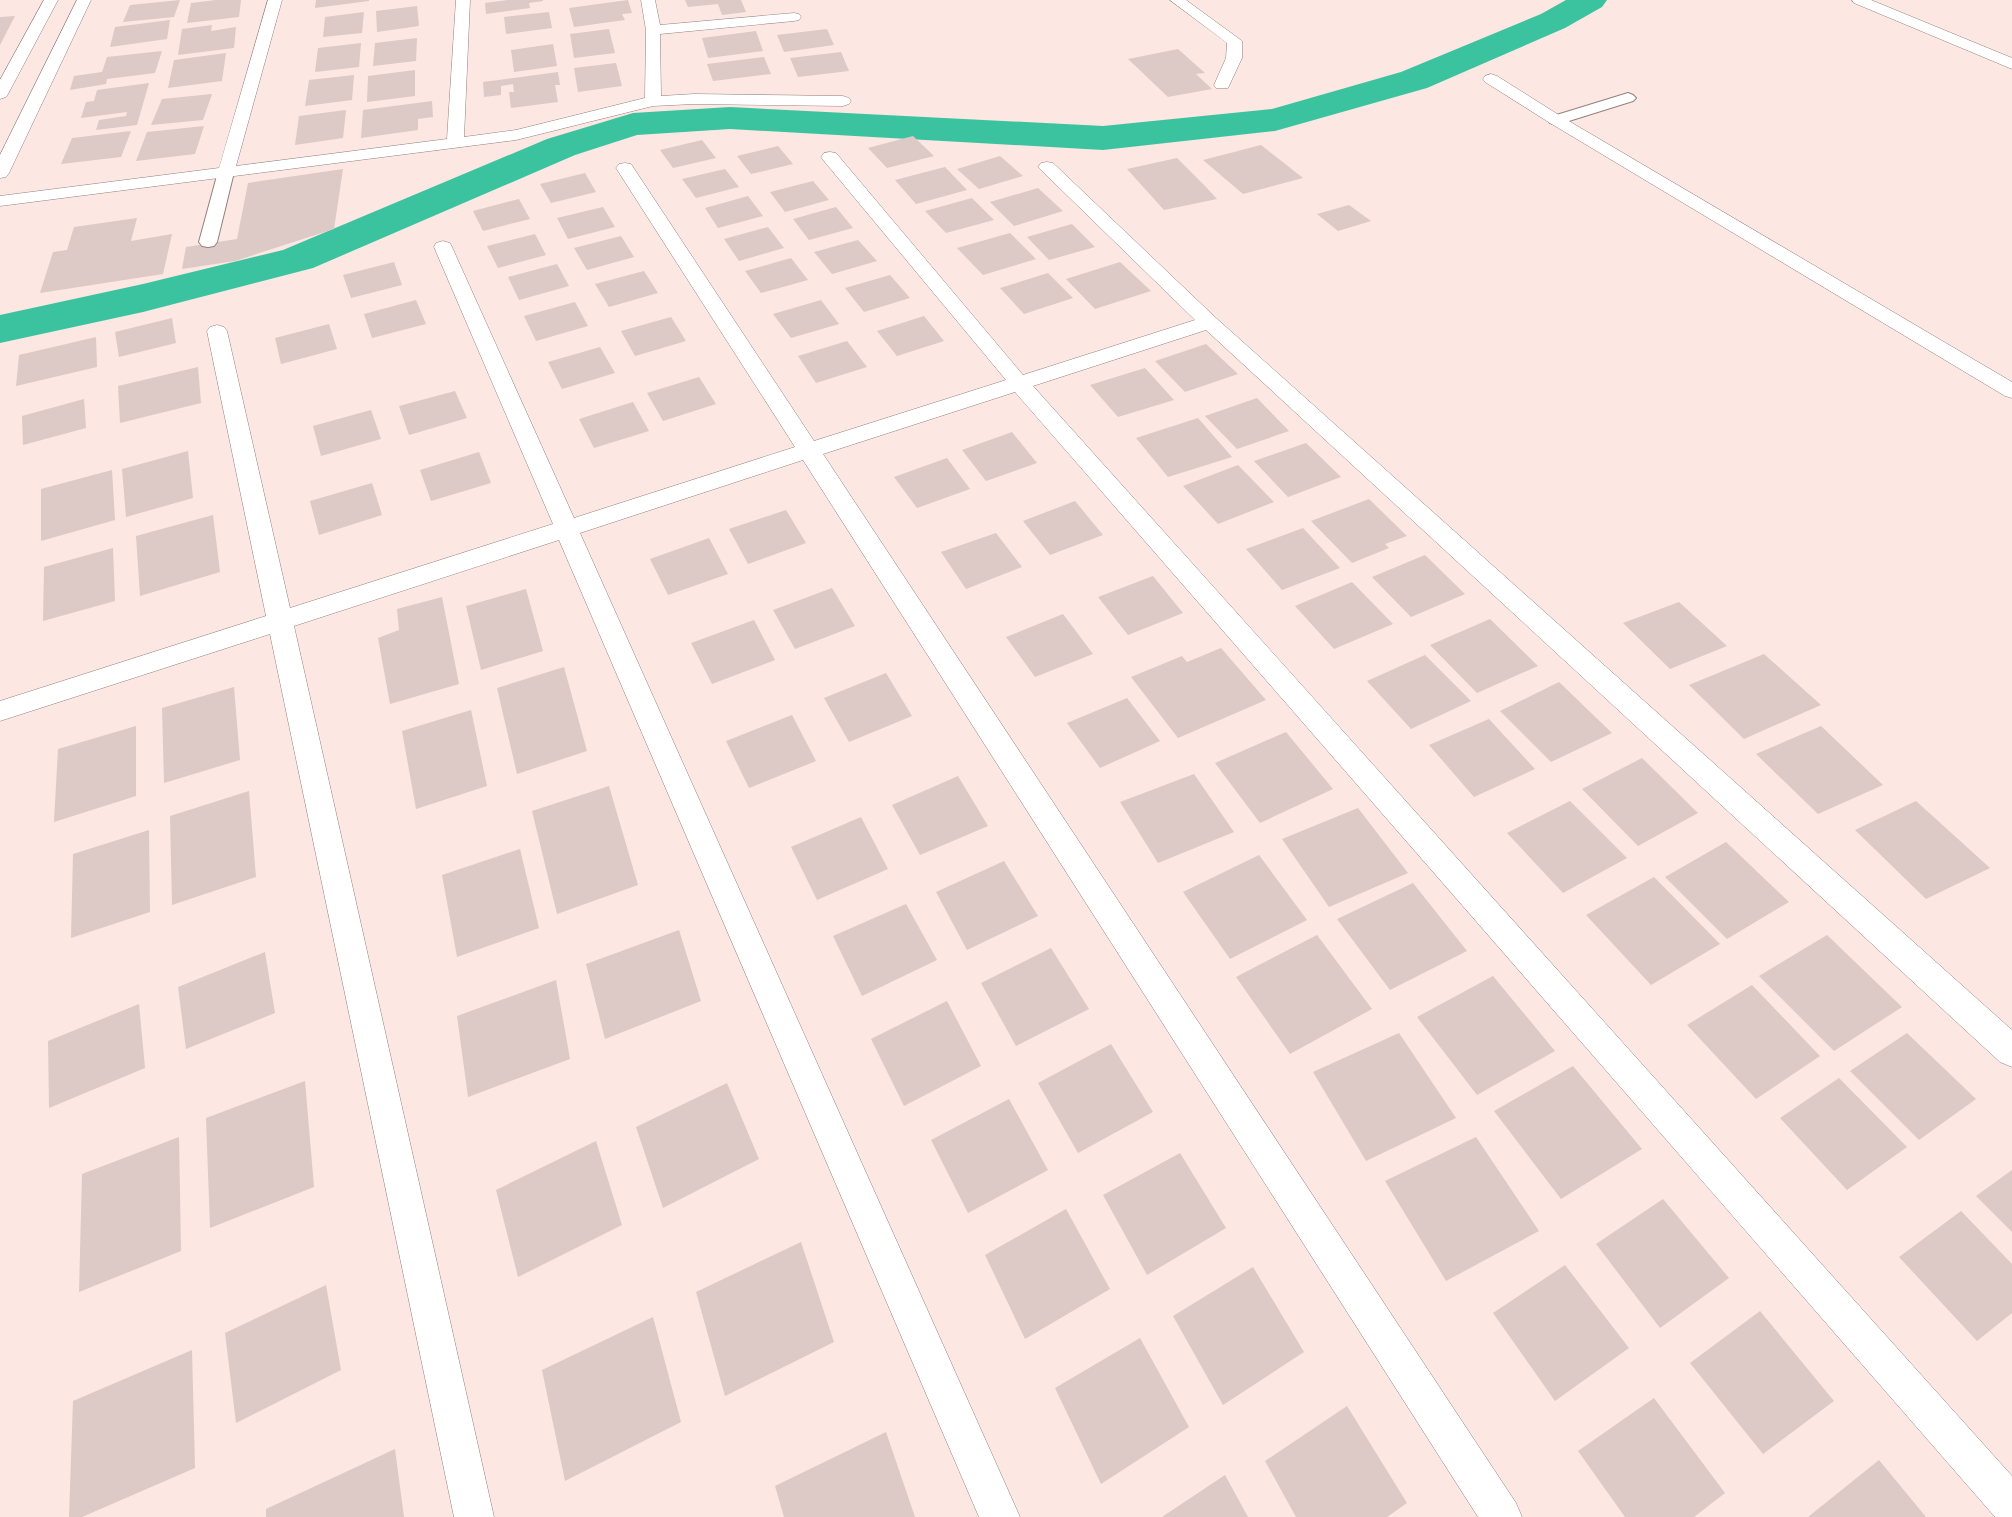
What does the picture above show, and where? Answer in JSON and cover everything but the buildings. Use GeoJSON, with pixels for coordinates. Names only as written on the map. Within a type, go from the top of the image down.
{"type":"FeatureCollection","features":[{"type":"Feature","properties":{"kind":"street"},"geometry":{"type":"LineString","coordinates":[[0,94],[51,0]]}},
{"type":"Feature","properties":{"kind":"street"},"geometry":{"type":"LineString","coordinates":[[0,173],[84,0]]}},
{"type":"Feature","properties":{"kind":"street"},"geometry":{"type":"LineString","coordinates":[[226,172],[275,0]]}},
{"type":"Feature","properties":{"kind":"street"},"geometry":{"type":"LineString","coordinates":[[455,144],[463,0]]}},
{"type":"Feature","properties":{"kind":"street"},"geometry":{"type":"LineString","coordinates":[[648,0],[653,30],[653,101]]}},
{"type":"Feature","properties":{"kind":"street"},"geometry":{"type":"LineString","coordinates":[[1177,0],[1234,42],[1235,56],[1222,85]]}},
{"type":"Feature","properties":{"kind":"street"},"geometry":{"type":"LineString","coordinates":[[1859,0],[2012,64]]}},
{"type":"Feature","properties":{"kind":"street"},"geometry":{"type":"LineString","coordinates":[[653,30],[794,16]]}},
{"type":"Feature","properties":{"kind":"street"},"geometry":{"type":"LineString","coordinates":[[32,35],[67,32]]}},
{"type":"Feature","properties":{"kind":"street"},"geometry":{"type":"LineString","coordinates":[[1492,79],[1556,120],[2012,391]]}},
{"type":"Feature","properties":{"kind":"street"},"geometry":{"type":"LineString","coordinates":[[0,201],[516,135],[653,101],[694,99],[843,101]]}},
{"type":"Feature","properties":{"kind":"street"},"geometry":{"type":"LineString","coordinates":[[830,157],[1019,383],[2012,1506]]}},
{"type":"Feature","properties":{"kind":"street"},"geometry":{"type":"LineString","coordinates":[[1047,167],[1209,322],[2012,1051]]}},
{"type":"Feature","properties":{"kind":"street"},"geometry":{"type":"LineString","coordinates":[[625,168],[1502,1517]]}},
{"type":"Feature","properties":{"kind":"street"},"geometry":{"type":"LineString","coordinates":[[443,247],[1000,1517]]}},
{"type":"Feature","properties":{"kind":"street"},"geometry":{"type":"LineString","coordinates":[[0,711],[1209,322]]}},
{"type":"Feature","properties":{"kind":"street"},"geometry":{"type":"LineString","coordinates":[[217,330],[474,1517]]}},
{"type":"Feature","properties":{"kind":"lane"},"geometry":{"type":"LineString","coordinates":[[1556,120],[1628,98]]}},
{"type":"Feature","properties":{"kind":"lane"},"geometry":{"type":"LineString","coordinates":[[208,242],[226,172]]}},
{"type":"Feature","properties":{"kind":"waterway"},"geometry":{"type":"LineString","coordinates":[[0,329],[143,298],[298,259],[561,147],[633,124],[730,118],[1103,138],[1275,120],[1414,80],[1553,21],[1590,0]]}}]}
